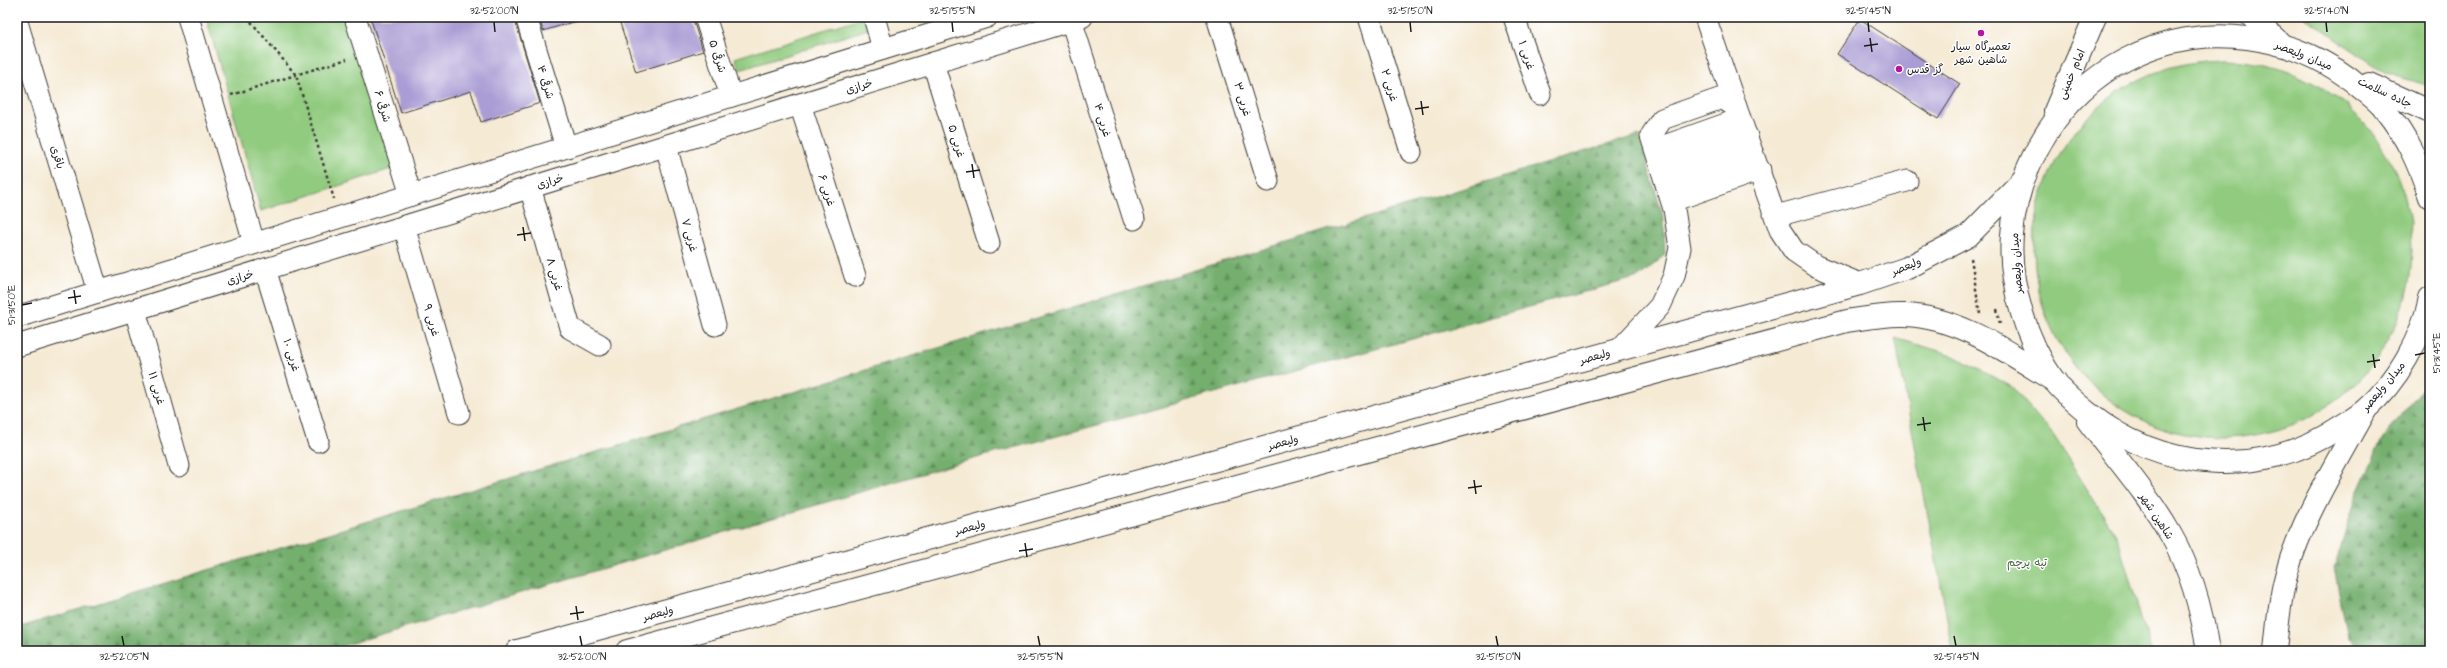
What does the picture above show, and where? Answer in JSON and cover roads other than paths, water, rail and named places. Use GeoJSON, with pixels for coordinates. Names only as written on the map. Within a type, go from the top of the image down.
{"type":"FeatureCollection","features":[{"type":"Feature","properties":{"kind":"main road"},"geometry":{"type":"LineString","coordinates":[[2081,48],[2082,17]]}},
{"type":"Feature","properties":{"kind":"main road","name":"امام خمینی"},"geometry":{"type":"LineString","coordinates":[[2046,131],[2095,17]]}},
{"type":"Feature","properties":{"kind":"main road"},"geometry":{"type":"LineString","coordinates":[[2252,17],[2280,43]]}},
{"type":"Feature","properties":{"kind":"main road","name":"میدان ولیعصر"},"geometry":{"type":"LineString","coordinates":[[2429,309],[2402,367],[2366,409],[2320,440],[2267,459],[2212,463],[2157,452],[2107,428],[2071,399],[2056,382],[2034,345],[2016,292],[2012,236],[2022,181],[2046,131],[2081,90],[2132,57],[2174,41],[2227,35],[2280,43],[2341,71],[2383,107],[2415,153],[2430,198]]}},
{"type":"Feature","properties":{"kind":"main road","name":"جاده سلامت"},"geometry":{"type":"LineString","coordinates":[[2341,71],[2400,100],[2430,112]]}},
{"type":"Feature","properties":{"kind":"main road","name":"ولیعصر"},"geometry":{"type":"LineString","coordinates":[[517,651],[1860,284],[1907,268],[1968,236],[2022,181]]}},
{"type":"Feature","properties":{"kind":"main road"},"geometry":{"type":"LineString","coordinates":[[627,651],[1847,321],[1905,314],[1938,321],[1983,339],[2056,382]]}},
{"type":"Feature","properties":{"kind":"main road","name":"شاهین شهر"},"geometry":{"type":"LineString","coordinates":[[2071,399],[2171,535],[2190,577],[2204,628],[2208,651]]}},
{"type":"Feature","properties":{"kind":"main road"},"geometry":{"type":"LineString","coordinates":[[2275,651],[2284,584],[2297,544],[2325,485],[2366,409]]}},
{"type":"Feature","properties":{"kind":"street"},"geometry":{"type":"LineString","coordinates":[[188,17],[254,243]]}},
{"type":"Feature","properties":{"kind":"street","name":"۶ شرقی"},"geometry":{"type":"LineString","coordinates":[[355,17],[411,195]]}},
{"type":"Feature","properties":{"kind":"street","name":"۴ شرقی"},"geometry":{"type":"LineString","coordinates":[[526,17],[566,147]]}},
{"type":"Feature","properties":{"kind":"street","name":"۵ شرقی"},"geometry":{"type":"LineString","coordinates":[[705,17],[731,96]]}},
{"type":"Feature","properties":{"kind":"street"},"geometry":{"type":"LineString","coordinates":[[874,17],[883,49]]}},
{"type":"Feature","properties":{"kind":"street"},"geometry":{"type":"LineString","coordinates":[[17,316],[987,17]]}},
{"type":"Feature","properties":{"kind":"street","name":"۳ غربی"},"geometry":{"type":"LineString","coordinates":[[1217,17],[1268,181]]}},
{"type":"Feature","properties":{"kind":"street","name":"۲ غربی"},"geometry":{"type":"LineString","coordinates":[[1369,17],[1411,152]]}},
{"type":"Feature","properties":{"kind":"street","name":"۱ غربی"},"geometry":{"type":"LineString","coordinates":[[1514,17],[1540,94]]}},
{"type":"Feature","properties":{"kind":"street"},"geometry":{"type":"LineString","coordinates":[[1705,17],[1780,230],[1794,251],[1816,266],[1860,284]]}},
{"type":"Feature","properties":{"kind":"street","name":"خرازی"},"geometry":{"type":"LineString","coordinates":[[17,346],[1077,19]]}},
{"type":"Feature","properties":{"kind":"street","name":"۴ غربی"},"geometry":{"type":"LineString","coordinates":[[1077,19],[1134,219]]}},
{"type":"Feature","properties":{"kind":"street","name":"باقری"},"geometry":{"type":"LineString","coordinates":[[17,22],[98,292]]}},
{"type":"Feature","properties":{"kind":"street","name":"۵ غربی"},"geometry":{"type":"LineString","coordinates":[[933,63],[988,243]]}},
{"type":"Feature","properties":{"kind":"street","name":"۶ غربی"},"geometry":{"type":"LineString","coordinates":[[804,74],[806,102],[855,276]]}},
{"type":"Feature","properties":{"kind":"street"},"geometry":{"type":"LineString","coordinates":[[1620,349],[1660,306],[1674,276],[1680,248],[1664,175],[1651,136],[1662,119],[1722,98],[1747,137]]}},
{"type":"Feature","properties":{"kind":"street"},"geometry":{"type":"LineString","coordinates":[[1664,175],[1747,137]]}},
{"type":"Feature","properties":{"kind":"street"},"geometry":{"type":"LineString","coordinates":[[1664,175],[1747,137]]}},
{"type":"Feature","properties":{"kind":"street","name":"۷ غربی"},"geometry":{"type":"LineString","coordinates":[[666,146],[715,324]]}},
{"type":"Feature","properties":{"kind":"street"},"geometry":{"type":"LineString","coordinates":[[491,170],[499,197]]}},
{"type":"Feature","properties":{"kind":"street"},"geometry":{"type":"LineString","coordinates":[[1776,216],[1908,181]]}},
{"type":"Feature","properties":{"kind":"street","name":"۸ غربی"},"geometry":{"type":"LineString","coordinates":[[530,187],[570,328],[600,345]]}},
{"type":"Feature","properties":{"kind":"street","name":"۹ غربی"},"geometry":{"type":"LineString","coordinates":[[404,226],[459,413]]}},
{"type":"Feature","properties":{"kind":"street","name":"۱۰ غربی"},"geometry":{"type":"LineString","coordinates":[[265,269],[318,442]]}},
{"type":"Feature","properties":{"kind":"street","name":"۱۱ غربی"},"geometry":{"type":"LineString","coordinates":[[134,310],[179,466]]}},
{"type":"Feature","properties":{"kind":"place","name":"تعمیرگاه سیار شاهین شهر"},"geometry":{"type":"Point","coordinates":[1981,33]}},
{"type":"Feature","properties":{"kind":"place","name":"گز قدس"},"geometry":{"type":"Point","coordinates":[1899,69]}},
{"type":"Feature","properties":{"kind":"park label","name":"تپه پرچم"},"geometry":{"type":"Point","coordinates":[2027,562]}}]}
